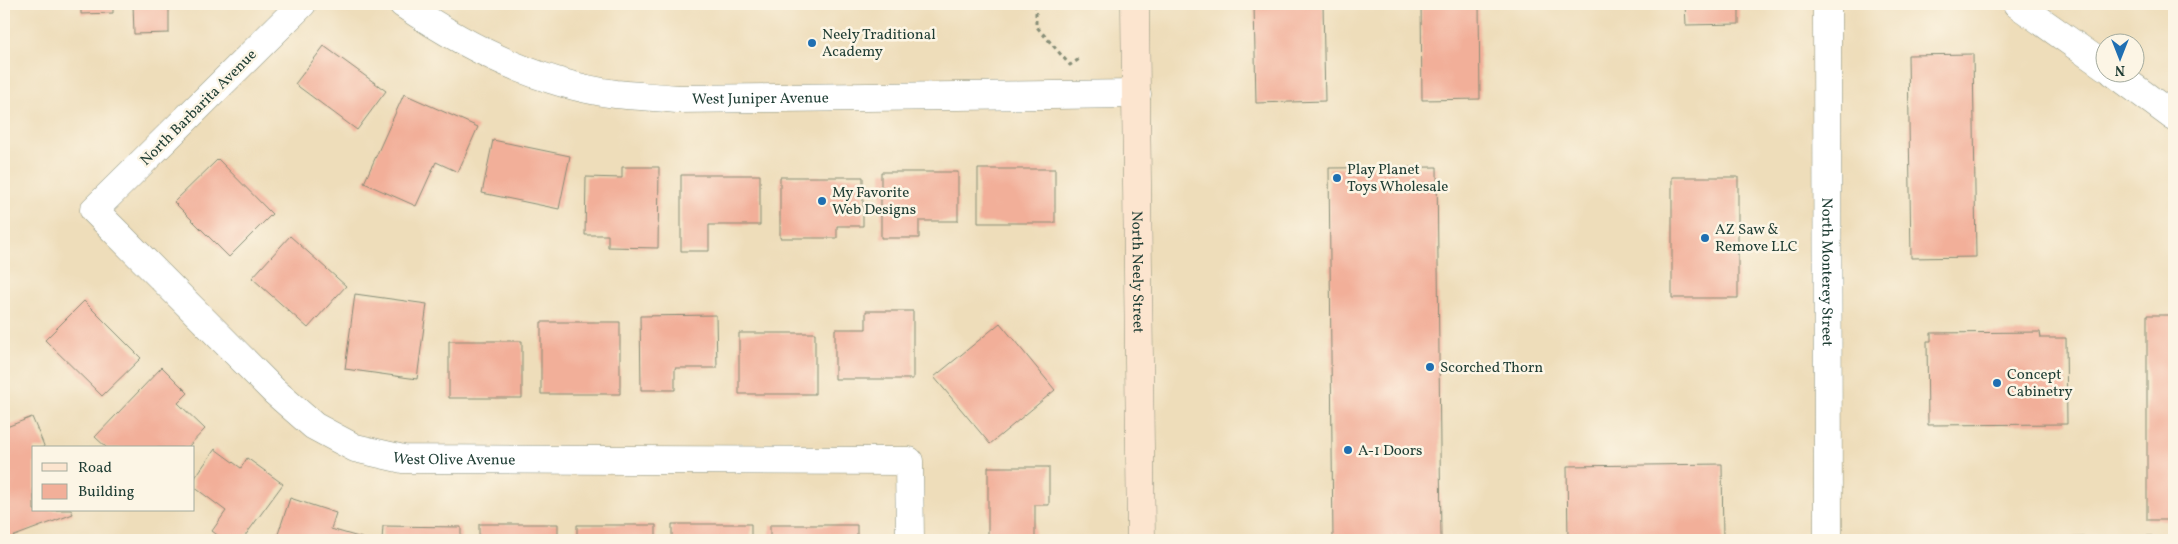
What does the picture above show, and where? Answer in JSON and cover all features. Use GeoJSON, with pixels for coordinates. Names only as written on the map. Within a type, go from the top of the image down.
{"type":"FeatureCollection","features":[{"type":"Feature","properties":{"kind":"street","name":"North Barbarita Avenue"},"geometry":{"type":"LineString","coordinates":[[94,210],[302,4]]}},
{"type":"Feature","properties":{"kind":"street","name":"West Juniper Avenue"},"geometry":{"type":"LineString","coordinates":[[403,4],[481,52],[553,80],[614,94],[677,99],[1137,94]]}},
{"type":"Feature","properties":{"kind":"street","name":"North Neely Street"},"geometry":{"type":"LineString","coordinates":[[1135,4],[1141,540]]}},
{"type":"Feature","properties":{"kind":"street","name":"North Monterey Street"},"geometry":{"type":"LineString","coordinates":[[1827,4],[1828,540]]}},
{"type":"Feature","properties":{"kind":"street"},"geometry":{"type":"LineString","coordinates":[[2017,4],[2096,60]]}},
{"type":"Feature","properties":{"kind":"street"},"geometry":{"type":"LineString","coordinates":[[2127,82],[2174,117]]}},
{"type":"Feature","properties":{"kind":"street","name":"West Olive Avenue"},"geometry":{"type":"LineString","coordinates":[[94,210],[274,391],[314,426],[355,448],[402,459],[462,461],[909,461],[910,540]]}},
{"type":"Feature","properties":{"kind":"path"},"geometry":{"type":"LineString","coordinates":[[1036,4],[1036,26],[1070,65],[1081,58]]}},
{"type":"Feature","properties":{"kind":"building"},"geometry":{"type":"Polygon","coordinates":[[[81,4],[113,4],[113,13],[81,14],[81,4]]]}},
{"type":"Feature","properties":{"kind":"building"},"geometry":{"type":"Polygon","coordinates":[[[133,4],[169,4],[169,33],[134,34],[133,4]]]}},
{"type":"Feature","properties":{"kind":"building"},"geometry":{"type":"Polygon","coordinates":[[[1254,4],[1323,4],[1325,101],[1256,103],[1254,4]]]}},
{"type":"Feature","properties":{"kind":"building"},"geometry":{"type":"Polygon","coordinates":[[[1421,4],[1479,4],[1480,99],[1422,100],[1421,4]]]}},
{"type":"Feature","properties":{"kind":"building"},"geometry":{"type":"Polygon","coordinates":[[[1685,4],[1739,4],[1739,24],[1686,25],[1685,4]]]}},
{"type":"Feature","properties":{"kind":"building"},"geometry":{"type":"Polygon","coordinates":[[[324,46],[386,91],[357,130],[295,84],[324,46]]]}},
{"type":"Feature","properties":{"kind":"building"},"geometry":{"type":"Polygon","coordinates":[[[1973,54],[1976,257],[1911,258],[1908,55],[1973,54]]]}},
{"type":"Feature","properties":{"kind":"building"},"geometry":{"type":"Polygon","coordinates":[[[404,94],[478,127],[458,172],[436,162],[416,206],[364,183],[404,94]]]}},
{"type":"Feature","properties":{"kind":"building"},"geometry":{"type":"Polygon","coordinates":[[[493,140],[570,156],[559,209],[482,193],[493,140]]]}},
{"type":"Feature","properties":{"kind":"building"},"geometry":{"type":"Polygon","coordinates":[[[218,159],[272,214],[229,257],[174,202],[218,159]]]}},
{"type":"Feature","properties":{"kind":"building"},"geometry":{"type":"Polygon","coordinates":[[[622,167],[659,167],[658,248],[608,247],[608,235],[585,235],[586,177],[622,178],[622,167]]]}},
{"type":"Feature","properties":{"kind":"building"},"geometry":{"type":"Polygon","coordinates":[[[1437,167],[1441,540],[1333,540],[1329,168],[1437,167]]]}},
{"type":"Feature","properties":{"kind":"building"},"geometry":{"type":"Polygon","coordinates":[[[978,169],[1055,169],[1055,223],[978,223],[978,169]]]}},
{"type":"Feature","properties":{"kind":"building"},"geometry":{"type":"Polygon","coordinates":[[[881,172],[958,172],[958,221],[919,221],[919,238],[881,238],[881,172]]]}},
{"type":"Feature","properties":{"kind":"building"},"geometry":{"type":"Polygon","coordinates":[[[681,175],[760,175],[760,225],[709,225],[709,251],[681,251],[681,175]]]}},
{"type":"Feature","properties":{"kind":"building","name":"My Favorite Web Designs"},"geometry":{"type":"Polygon","coordinates":[[[780,177],[863,177],[863,226],[837,226],[837,238],[780,238],[780,177]]]}},
{"type":"Feature","properties":{"kind":"building","name":"AZ Saw & Remove LLC"},"geometry":{"type":"Polygon","coordinates":[[[1672,177],[1738,177],[1738,298],[1672,298],[1672,177]]]}},
{"type":"Feature","properties":{"kind":"building"},"geometry":{"type":"Polygon","coordinates":[[[290,236],[346,286],[308,328],[252,278],[290,236]]]}},
{"type":"Feature","properties":{"kind":"building"},"geometry":{"type":"Polygon","coordinates":[[[355,294],[427,304],[417,379],[345,369],[355,294]]]}},
{"type":"Feature","properties":{"kind":"building"},"geometry":{"type":"Polygon","coordinates":[[[84,301],[141,358],[102,396],[45,340],[84,301]]]}},
{"type":"Feature","properties":{"kind":"building"},"geometry":{"type":"Polygon","coordinates":[[[866,311],[913,311],[913,379],[835,379],[835,329],[866,329],[866,311]]]}},
{"type":"Feature","properties":{"kind":"building"},"geometry":{"type":"Polygon","coordinates":[[[716,315],[717,368],[675,368],[675,390],[641,390],[640,316],[716,315]]]}},
{"type":"Feature","properties":{"kind":"building"},"geometry":{"type":"Polygon","coordinates":[[[2147,315],[2174,315],[2174,520],[2147,520],[2147,315]]]}},
{"type":"Feature","properties":{"kind":"building"},"geometry":{"type":"Polygon","coordinates":[[[541,322],[620,322],[620,394],[541,394],[541,322]]]}},
{"type":"Feature","properties":{"kind":"building"},"geometry":{"type":"Polygon","coordinates":[[[1000,323],[1055,390],[990,444],[934,377],[1000,323]]]}},
{"type":"Feature","properties":{"kind":"building","name":"Concept Cabinetry"},"geometry":{"type":"Polygon","coordinates":[[[2040,332],[2041,338],[2066,338],[2067,424],[1928,425],[1927,341],[1931,341],[1931,333],[2040,332]]]}},
{"type":"Feature","properties":{"kind":"building"},"geometry":{"type":"Polygon","coordinates":[[[739,333],[815,333],[815,394],[739,394],[739,333]]]}},
{"type":"Feature","properties":{"kind":"building"},"geometry":{"type":"Polygon","coordinates":[[[449,341],[522,341],[522,398],[449,398],[449,341]]]}},
{"type":"Feature","properties":{"kind":"building"},"geometry":{"type":"Polygon","coordinates":[[[162,367],[188,393],[178,403],[205,429],[189,446],[105,446],[95,437],[162,367]]]}},
{"type":"Feature","properties":{"kind":"building"},"geometry":{"type":"Polygon","coordinates":[[[32,417],[44,446],[32,446],[32,512],[72,512],[73,514],[4,540],[4,428],[32,417]]]}},
{"type":"Feature","properties":{"kind":"building"},"geometry":{"type":"Polygon","coordinates":[[[215,449],[241,468],[247,458],[283,484],[242,540],[224,540],[212,531],[226,511],[195,488],[195,478],[215,449]]]}},
{"type":"Feature","properties":{"kind":"building"},"geometry":{"type":"Polygon","coordinates":[[[1722,464],[1723,540],[1568,540],[1567,466],[1722,464]]]}},
{"type":"Feature","properties":{"kind":"building"},"geometry":{"type":"Polygon","coordinates":[[[988,467],[1049,467],[1049,505],[1035,505],[1035,540],[988,540],[988,467]]]}},
{"type":"Feature","properties":{"kind":"building"},"geometry":{"type":"Polygon","coordinates":[[[290,498],[336,513],[331,529],[362,538],[361,540],[276,540],[290,498]]]}},
{"type":"Feature","properties":{"kind":"building"},"geometry":{"type":"Polygon","coordinates":[[[479,524],[558,524],[558,540],[479,540],[479,524]]]}},
{"type":"Feature","properties":{"kind":"building"},"geometry":{"type":"Polygon","coordinates":[[[672,524],[751,524],[751,540],[672,540],[672,524]]]}},
{"type":"Feature","properties":{"kind":"building"},"geometry":{"type":"Polygon","coordinates":[[[577,525],[656,525],[656,540],[577,540],[577,525]]]}},
{"type":"Feature","properties":{"kind":"building"},"geometry":{"type":"Polygon","coordinates":[[[770,525],[857,525],[857,540],[770,540],[770,525]]]}},
{"type":"Feature","properties":{"kind":"building"},"geometry":{"type":"Polygon","coordinates":[[[383,526],[461,527],[461,540],[382,540],[383,526]]]}},
{"type":"Feature","properties":{"kind":"building"},"geometry":{"type":"Polygon","coordinates":[[[2152,536],[2152,540],[1988,540],[1988,539],[2152,536]]]}},
{"type":"Feature","properties":{"kind":"place","name":"Neely Traditional Academy"},"geometry":{"type":"Point","coordinates":[812,43]}},
{"type":"Feature","properties":{"kind":"place","name":"Play Planet Toys Wholesale"},"geometry":{"type":"Point","coordinates":[1337,178]}},
{"type":"Feature","properties":{"kind":"place","name":"My Favorite Web Designs"},"geometry":{"type":"Point","coordinates":[822,201]}},
{"type":"Feature","properties":{"kind":"place","name":"AZ Saw & Remove LLC"},"geometry":{"type":"Point","coordinates":[1705,238]}},
{"type":"Feature","properties":{"kind":"place","name":"Scorched Thorn"},"geometry":{"type":"Point","coordinates":[1430,367]}},
{"type":"Feature","properties":{"kind":"place","name":"Concept Cabinetry"},"geometry":{"type":"Point","coordinates":[1997,383]}},
{"type":"Feature","properties":{"kind":"place","name":"A-1 Doors"},"geometry":{"type":"Point","coordinates":[1348,450]}}]}
